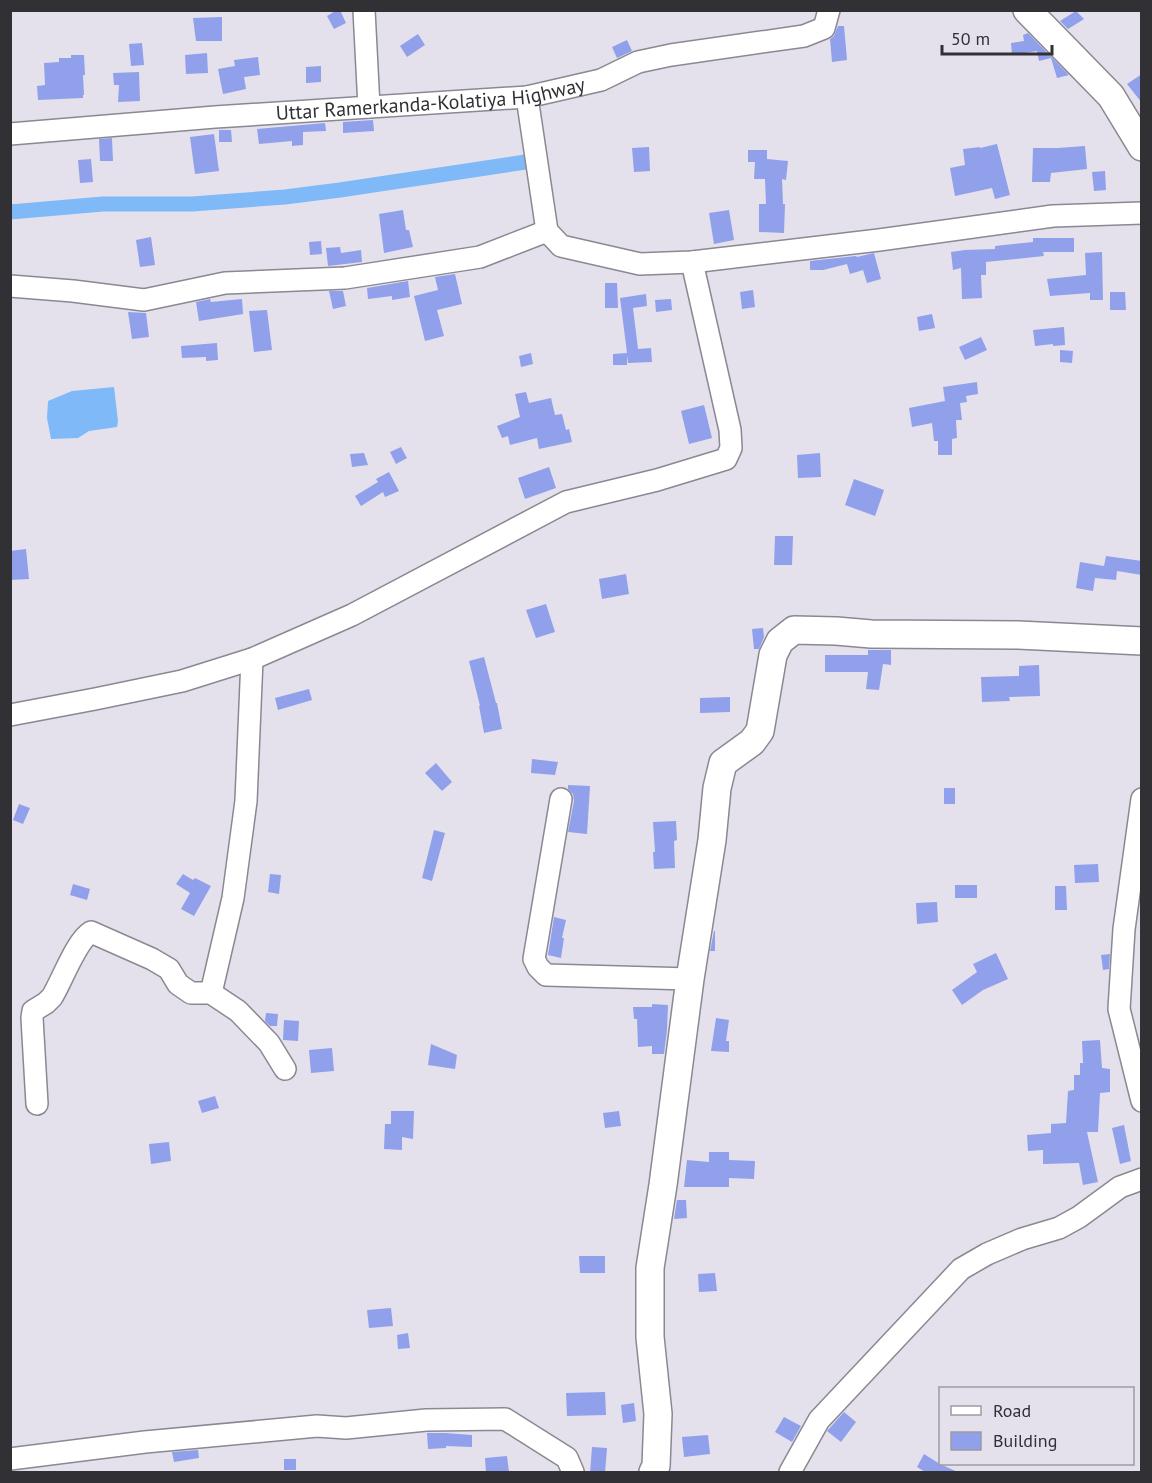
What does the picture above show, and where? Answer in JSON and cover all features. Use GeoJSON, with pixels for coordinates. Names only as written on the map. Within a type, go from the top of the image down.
{"type":"FeatureCollection","features":[{"type":"Feature","properties":{"kind":"main road"},"geometry":{"type":"LineString","coordinates":[[1027,10],[1111,96],[1142,147]]}},
{"type":"Feature","properties":{"kind":"main road"},"geometry":{"type":"LineString","coordinates":[[653,1473],[656,1466],[658,1414],[650,1337],[650,1268],[690,979],[712,840],[717,788],[723,763],[752,742],[760,731],[773,655],[780,640],[794,630],[836,630],[871,634],[1018,635],[1142,641]]}},
{"type":"Feature","properties":{"kind":"street"},"geometry":{"type":"LineString","coordinates":[[364,10],[369,108]]}},
{"type":"Feature","properties":{"kind":"street","name":"Uttar Ramerkanda-Kolatiya Highway"},"geometry":{"type":"LineString","coordinates":[[10,134],[215,117],[527,97],[601,80],[638,62],[671,55],[804,36],[824,28],[829,10]]}},
{"type":"Feature","properties":{"kind":"street"},"geometry":{"type":"LineString","coordinates":[[527,97],[547,231],[561,246],[640,264],[692,262],[868,242],[1053,216],[1142,213]]}},
{"type":"Feature","properties":{"kind":"street"},"geometry":{"type":"LineString","coordinates":[[10,286],[144,300],[225,283],[345,278],[480,257],[547,231]]}},
{"type":"Feature","properties":{"kind":"street"},"geometry":{"type":"LineString","coordinates":[[10,715],[182,681],[252,659],[352,615],[566,502],[657,480],[726,459],[731,447],[730,430],[692,262]]}},
{"type":"Feature","properties":{"kind":"street"},"geometry":{"type":"LineString","coordinates":[[211,993],[233,898],[246,801],[252,659]]}},
{"type":"Feature","properties":{"kind":"street"},"geometry":{"type":"LineString","coordinates":[[561,799],[534,959],[538,967],[546,975],[690,979]]}},
{"type":"Feature","properties":{"kind":"street"},"geometry":{"type":"LineString","coordinates":[[1142,799],[1124,929],[1119,1010],[1142,1101]]}},
{"type":"Feature","properties":{"kind":"street"},"geometry":{"type":"LineString","coordinates":[[37,1104],[33,1011],[52,997],[78,947],[88,933],[94,933],[160,964],[168,969],[178,984],[191,993],[211,993],[238,1011],[269,1043],[285,1069]]}},
{"type":"Feature","properties":{"kind":"street"},"geometry":{"type":"LineString","coordinates":[[790,1473],[819,1420],[961,1269],[987,1254],[1022,1239],[1059,1228],[1079,1217],[1120,1187],[1142,1179]]}},
{"type":"Feature","properties":{"kind":"street"},"geometry":{"type":"LineString","coordinates":[[10,1459],[145,1442],[317,1426],[346,1428],[426,1420],[505,1419],[567,1458],[573,1473]]}},
{"type":"Feature","properties":{"kind":"water"},"geometry":{"type":"Polygon","coordinates":[[[114,387],[117,427],[89,431],[78,438],[51,439],[47,418],[48,401],[72,391],[114,387]]]}},
{"type":"Feature","properties":{"kind":"building"},"geometry":{"type":"Polygon","coordinates":[[[340,10],[346,23],[334,29],[327,16],[340,10]]]}},
{"type":"Feature","properties":{"kind":"building"},"geometry":{"type":"Polygon","coordinates":[[[1076,11],[1084,19],[1068,29],[1060,21],[1076,11]]]}},
{"type":"Feature","properties":{"kind":"building"},"geometry":{"type":"Polygon","coordinates":[[[222,17],[222,41],[196,41],[193,18],[222,17]]]}},
{"type":"Feature","properties":{"kind":"building"},"geometry":{"type":"Polygon","coordinates":[[[838,26],[844,26],[847,60],[832,62],[830,39],[834,36],[838,26]]]}},
{"type":"Feature","properties":{"kind":"building"},"geometry":{"type":"Polygon","coordinates":[[[1028,33],[1069,75],[1057,78],[1051,58],[1039,61],[1037,51],[1012,55],[1011,43],[1024,41],[1023,35],[1028,33]]]}},
{"type":"Feature","properties":{"kind":"building"},"geometry":{"type":"Polygon","coordinates":[[[418,34],[425,45],[407,57],[400,46],[418,34]]]}},
{"type":"Feature","properties":{"kind":"building"},"geometry":{"type":"Polygon","coordinates":[[[627,40],[632,51],[617,58],[612,47],[627,40]]]}},
{"type":"Feature","properties":{"kind":"building"},"geometry":{"type":"Polygon","coordinates":[[[142,43],[144,65],[131,66],[129,44],[142,43]]]}},
{"type":"Feature","properties":{"kind":"building"},"geometry":{"type":"Polygon","coordinates":[[[207,53],[208,73],[186,74],[185,55],[207,53]]]}},
{"type":"Feature","properties":{"kind":"building"},"geometry":{"type":"Polygon","coordinates":[[[71,55],[84,55],[83,98],[38,100],[37,86],[45,85],[44,63],[59,62],[59,58],[71,58],[71,55]]]}},
{"type":"Feature","properties":{"kind":"building"},"geometry":{"type":"Polygon","coordinates":[[[258,57],[260,75],[244,77],[246,89],[223,94],[218,69],[235,66],[234,60],[258,57]]]}},
{"type":"Feature","properties":{"kind":"building"},"geometry":{"type":"Polygon","coordinates":[[[321,66],[321,82],[306,83],[306,67],[321,66]]]}},
{"type":"Feature","properties":{"kind":"building"},"geometry":{"type":"Polygon","coordinates":[[[139,72],[140,101],[118,102],[119,85],[114,85],[113,73],[139,72]]]}},
{"type":"Feature","properties":{"kind":"building"},"geometry":{"type":"Polygon","coordinates":[[[1142,74],[1142,103],[1127,84],[1142,74]]]}},
{"type":"Feature","properties":{"kind":"building"},"geometry":{"type":"Polygon","coordinates":[[[373,120],[374,131],[343,133],[343,122],[373,120]]]}},
{"type":"Feature","properties":{"kind":"building"},"geometry":{"type":"Polygon","coordinates":[[[325,123],[326,131],[303,132],[303,145],[292,146],[292,141],[259,144],[257,129],[325,123]]]}},
{"type":"Feature","properties":{"kind":"building"},"geometry":{"type":"Polygon","coordinates":[[[219,130],[231,130],[232,142],[219,142],[219,130]]]}},
{"type":"Feature","properties":{"kind":"building"},"geometry":{"type":"Polygon","coordinates":[[[214,134],[219,171],[195,174],[190,137],[214,134]]]}},
{"type":"Feature","properties":{"kind":"building"},"geometry":{"type":"Polygon","coordinates":[[[112,138],[113,161],[100,161],[99,139],[112,138]]]}},
{"type":"Feature","properties":{"kind":"building"},"geometry":{"type":"Polygon","coordinates":[[[997,144],[1010,195],[995,199],[992,188],[955,196],[950,168],[965,165],[963,149],[997,144]]]}},
{"type":"Feature","properties":{"kind":"building"},"geometry":{"type":"Polygon","coordinates":[[[1085,146],[1087,169],[1051,173],[1050,182],[1032,182],[1033,148],[1085,146]]]}},
{"type":"Feature","properties":{"kind":"building"},"geometry":{"type":"Polygon","coordinates":[[[649,147],[650,171],[634,172],[632,148],[649,147]]]}},
{"type":"Feature","properties":{"kind":"building"},"geometry":{"type":"Polygon","coordinates":[[[748,150],[767,150],[767,159],[788,161],[786,180],[782,179],[783,204],[785,204],[784,233],[759,232],[759,204],[766,204],[765,179],[754,179],[755,162],[748,162],[748,150]]]}},
{"type":"Feature","properties":{"kind":"building"},"geometry":{"type":"Polygon","coordinates":[[[91,159],[93,182],[80,183],[78,160],[91,159]]]}},
{"type":"Feature","properties":{"kind":"building"},"geometry":{"type":"Polygon","coordinates":[[[1105,171],[1106,190],[1094,191],[1092,172],[1105,171]]]}},
{"type":"Feature","properties":{"kind":"building"},"geometry":{"type":"Polygon","coordinates":[[[403,210],[406,230],[409,230],[413,247],[384,253],[379,214],[403,210]]]}},
{"type":"Feature","properties":{"kind":"building"},"geometry":{"type":"Polygon","coordinates":[[[729,210],[734,240],[714,244],[709,213],[729,210]]]}},
{"type":"Feature","properties":{"kind":"building"},"geometry":{"type":"Polygon","coordinates":[[[151,237],[155,265],[140,267],[136,240],[151,237]]]}},
{"type":"Feature","properties":{"kind":"building"},"geometry":{"type":"Polygon","coordinates":[[[1033,238],[1074,238],[1074,252],[1043,252],[1044,256],[986,262],[986,275],[981,275],[982,298],[962,299],[961,268],[953,270],[951,252],[995,249],[995,246],[1033,242],[1033,238]]]}},
{"type":"Feature","properties":{"kind":"building"},"geometry":{"type":"Polygon","coordinates":[[[321,241],[322,254],[310,255],[309,242],[321,241]]]}},
{"type":"Feature","properties":{"kind":"building"},"geometry":{"type":"Polygon","coordinates":[[[340,247],[341,253],[361,250],[362,262],[328,266],[326,248],[340,247]]]}},
{"type":"Feature","properties":{"kind":"building"},"geometry":{"type":"Polygon","coordinates":[[[1102,252],[1103,300],[1090,300],[1090,293],[1050,296],[1047,279],[1086,275],[1085,253],[1102,252]]]}},
{"type":"Feature","properties":{"kind":"building"},"geometry":{"type":"Polygon","coordinates":[[[874,253],[881,279],[867,283],[863,270],[850,274],[847,264],[823,270],[810,270],[810,261],[857,257],[874,253]]]}},
{"type":"Feature","properties":{"kind":"building"},"geometry":{"type":"Polygon","coordinates":[[[455,274],[462,304],[437,310],[444,336],[425,341],[414,296],[438,290],[435,277],[455,274]]]}},
{"type":"Feature","properties":{"kind":"building"},"geometry":{"type":"Polygon","coordinates":[[[408,281],[410,297],[392,300],[392,296],[368,299],[367,288],[408,281]]]}},
{"type":"Feature","properties":{"kind":"building"},"geometry":{"type":"Polygon","coordinates":[[[605,283],[617,283],[618,308],[605,308],[605,283]]]}},
{"type":"Feature","properties":{"kind":"building"},"geometry":{"type":"Polygon","coordinates":[[[753,290],[755,307],[742,309],[740,292],[753,290]]]}},
{"type":"Feature","properties":{"kind":"building"},"geometry":{"type":"Polygon","coordinates":[[[329,291],[343,291],[346,306],[333,309],[329,291]]]}},
{"type":"Feature","properties":{"kind":"building"},"geometry":{"type":"Polygon","coordinates":[[[1110,292],[1125,292],[1126,310],[1110,310],[1110,292]]]}},
{"type":"Feature","properties":{"kind":"building"},"geometry":{"type":"Polygon","coordinates":[[[646,294],[647,306],[633,308],[638,349],[651,348],[652,362],[628,363],[627,355],[627,365],[613,365],[613,354],[627,353],[620,298],[646,294]]]}},
{"type":"Feature","properties":{"kind":"building"},"geometry":{"type":"Polygon","coordinates":[[[210,299],[211,302],[242,299],[243,314],[199,321],[196,302],[210,299]]]}},
{"type":"Feature","properties":{"kind":"building"},"geometry":{"type":"Polygon","coordinates":[[[671,299],[672,310],[656,312],[655,300],[671,299]]]}},
{"type":"Feature","properties":{"kind":"building"},"geometry":{"type":"Polygon","coordinates":[[[267,310],[272,350],[254,352],[249,311],[267,310]]]}},
{"type":"Feature","properties":{"kind":"building"},"geometry":{"type":"Polygon","coordinates":[[[128,312],[146,313],[149,337],[132,339],[128,312]]]}},
{"type":"Feature","properties":{"kind":"building"},"geometry":{"type":"Polygon","coordinates":[[[932,314],[935,328],[919,331],[917,317],[932,314]]]}},
{"type":"Feature","properties":{"kind":"building"},"geometry":{"type":"Polygon","coordinates":[[[1064,327],[1065,345],[1035,346],[1033,330],[1064,327]]]}},
{"type":"Feature","properties":{"kind":"building"},"geometry":{"type":"Polygon","coordinates":[[[981,337],[987,350],[965,360],[959,347],[981,337]]]}},
{"type":"Feature","properties":{"kind":"building"},"geometry":{"type":"Polygon","coordinates":[[[217,343],[218,360],[206,361],[206,357],[182,358],[181,346],[217,343]]]}},
{"type":"Feature","properties":{"kind":"building"},"geometry":{"type":"Polygon","coordinates":[[[1060,350],[1073,351],[1072,363],[1060,362],[1060,350]]]}},
{"type":"Feature","properties":{"kind":"building"},"geometry":{"type":"Polygon","coordinates":[[[531,353],[533,364],[521,367],[519,356],[531,353]]]}},
{"type":"Feature","properties":{"kind":"building"},"geometry":{"type":"Polygon","coordinates":[[[977,382],[978,394],[966,396],[967,402],[960,403],[962,420],[956,420],[957,438],[952,439],[952,455],[938,455],[938,441],[934,441],[932,423],[912,427],[909,408],[945,401],[943,387],[977,382]]]}},
{"type":"Feature","properties":{"kind":"building"},"geometry":{"type":"Polygon","coordinates":[[[526,392],[529,403],[551,398],[555,415],[562,414],[572,442],[539,449],[537,438],[510,445],[508,436],[502,438],[497,426],[520,417],[515,394],[526,392]]]}},
{"type":"Feature","properties":{"kind":"building"},"geometry":{"type":"Polygon","coordinates":[[[704,405],[712,438],[689,444],[681,411],[704,405]]]}},
{"type":"Feature","properties":{"kind":"building"},"geometry":{"type":"Polygon","coordinates":[[[401,447],[407,458],[396,464],[390,452],[401,447]]]}},
{"type":"Feature","properties":{"kind":"building"},"geometry":{"type":"Polygon","coordinates":[[[364,453],[368,465],[352,467],[350,454],[364,453]]]}},
{"type":"Feature","properties":{"kind":"building"},"geometry":{"type":"Polygon","coordinates":[[[820,453],[821,477],[798,478],[797,455],[820,453]]]}},
{"type":"Feature","properties":{"kind":"building"},"geometry":{"type":"Polygon","coordinates":[[[549,467],[556,488],[525,499],[518,478],[549,467]]]}},
{"type":"Feature","properties":{"kind":"building"},"geometry":{"type":"Polygon","coordinates":[[[389,472],[399,491],[385,497],[383,492],[361,506],[355,496],[378,482],[376,479],[389,472]]]}},
{"type":"Feature","properties":{"kind":"building"},"geometry":{"type":"Polygon","coordinates":[[[854,479],[884,490],[875,516],[845,505],[854,479]]]}},
{"type":"Feature","properties":{"kind":"building"},"geometry":{"type":"Polygon","coordinates":[[[775,536],[793,536],[792,565],[774,565],[775,536]]]}},
{"type":"Feature","properties":{"kind":"building"},"geometry":{"type":"Polygon","coordinates":[[[26,549],[29,579],[10,580],[10,551],[26,549]]]}},
{"type":"Feature","properties":{"kind":"building"},"geometry":{"type":"Polygon","coordinates":[[[1106,556],[1142,561],[1142,575],[1117,571],[1116,580],[1095,578],[1093,591],[1076,588],[1080,562],[1104,566],[1106,556]]]}},
{"type":"Feature","properties":{"kind":"building"},"geometry":{"type":"Polygon","coordinates":[[[626,574],[629,594],[602,599],[599,579],[626,574]]]}},
{"type":"Feature","properties":{"kind":"building"},"geometry":{"type":"Polygon","coordinates":[[[546,604],[555,632],[536,638],[526,610],[546,604]]]}},
{"type":"Feature","properties":{"kind":"building"},"geometry":{"type":"Polygon","coordinates":[[[763,628],[764,637],[759,649],[754,649],[752,629],[763,628]]]}},
{"type":"Feature","properties":{"kind":"building"},"geometry":{"type":"Polygon","coordinates":[[[868,650],[891,650],[891,665],[883,664],[879,690],[866,689],[868,672],[825,672],[825,655],[868,655],[868,650]]]}},
{"type":"Feature","properties":{"kind":"building"},"geometry":{"type":"Polygon","coordinates":[[[484,657],[502,729],[484,733],[469,661],[484,657]]]}},
{"type":"Feature","properties":{"kind":"building"},"geometry":{"type":"Polygon","coordinates":[[[1039,665],[1040,696],[1009,697],[1010,701],[982,702],[981,677],[1019,676],[1019,666],[1039,665]]]}},
{"type":"Feature","properties":{"kind":"building"},"geometry":{"type":"Polygon","coordinates":[[[309,689],[312,700],[278,710],[275,698],[309,689]]]}},
{"type":"Feature","properties":{"kind":"building"},"geometry":{"type":"Polygon","coordinates":[[[730,697],[730,712],[700,713],[700,698],[730,697]]]}},
{"type":"Feature","properties":{"kind":"building"},"geometry":{"type":"Polygon","coordinates":[[[532,759],[558,762],[555,775],[531,773],[532,759]]]}},
{"type":"Feature","properties":{"kind":"building"},"geometry":{"type":"Polygon","coordinates":[[[436,763],[452,782],[442,791],[425,773],[436,763]]]}},
{"type":"Feature","properties":{"kind":"building"},"geometry":{"type":"Polygon","coordinates":[[[568,785],[590,786],[587,834],[568,832],[574,801],[568,785]]]}},
{"type":"Feature","properties":{"kind":"building"},"geometry":{"type":"Polygon","coordinates":[[[944,788],[955,788],[955,804],[944,804],[944,788]]]}},
{"type":"Feature","properties":{"kind":"building"},"geometry":{"type":"Polygon","coordinates":[[[19,804],[30,808],[23,824],[13,820],[19,804]]]}},
{"type":"Feature","properties":{"kind":"building"},"geometry":{"type":"Polygon","coordinates":[[[676,821],[675,868],[654,869],[653,822],[676,821]]]}},
{"type":"Feature","properties":{"kind":"building"},"geometry":{"type":"Polygon","coordinates":[[[434,830],[445,833],[432,881],[422,878],[434,830]]]}},
{"type":"Feature","properties":{"kind":"building"},"geometry":{"type":"Polygon","coordinates":[[[1098,864],[1099,882],[1075,883],[1074,865],[1098,864]]]}},
{"type":"Feature","properties":{"kind":"building"},"geometry":{"type":"Polygon","coordinates":[[[183,874],[211,886],[194,916],[181,909],[190,893],[176,884],[183,874]]]}},
{"type":"Feature","properties":{"kind":"building"},"geometry":{"type":"Polygon","coordinates":[[[270,874],[281,875],[279,894],[268,892],[270,874]]]}},
{"type":"Feature","properties":{"kind":"building"},"geometry":{"type":"Polygon","coordinates":[[[73,884],[90,889],[87,900],[70,895],[73,884]]]}},
{"type":"Feature","properties":{"kind":"building"},"geometry":{"type":"Polygon","coordinates":[[[955,885],[977,885],[977,898],[955,898],[955,885]]]}},
{"type":"Feature","properties":{"kind":"building"},"geometry":{"type":"Polygon","coordinates":[[[1055,886],[1066,886],[1067,910],[1055,910],[1055,886]]]}},
{"type":"Feature","properties":{"kind":"building"},"geometry":{"type":"Polygon","coordinates":[[[937,902],[938,922],[917,924],[916,903],[937,902]]]}},
{"type":"Feature","properties":{"kind":"building"},"geometry":{"type":"Polygon","coordinates":[[[554,917],[566,920],[561,958],[548,955],[554,917]]]}},
{"type":"Feature","properties":{"kind":"building"},"geometry":{"type":"Polygon","coordinates":[[[714,931],[715,951],[710,951],[714,931]]]}},
{"type":"Feature","properties":{"kind":"building"},"geometry":{"type":"Polygon","coordinates":[[[996,953],[1008,979],[983,990],[962,1005],[952,990],[977,972],[973,964],[996,953]]]}},
{"type":"Feature","properties":{"kind":"building"},"geometry":{"type":"Polygon","coordinates":[[[1110,954],[1109,969],[1103,970],[1101,955],[1110,954]]]}},
{"type":"Feature","properties":{"kind":"building"},"geometry":{"type":"Polygon","coordinates":[[[652,1004],[668,1005],[664,1054],[652,1054],[652,1046],[638,1047],[637,1019],[634,1019],[633,1007],[652,1007],[652,1004]]]}},
{"type":"Feature","properties":{"kind":"building"},"geometry":{"type":"Polygon","coordinates":[[[266,1013],[278,1014],[277,1026],[270,1026],[265,1021],[266,1013]]]}},
{"type":"Feature","properties":{"kind":"building"},"geometry":{"type":"Polygon","coordinates":[[[716,1018],[729,1020],[726,1041],[729,1041],[729,1052],[711,1051],[716,1018]]]}},
{"type":"Feature","properties":{"kind":"building"},"geometry":{"type":"Polygon","coordinates":[[[284,1020],[299,1021],[298,1041],[283,1040],[284,1020]]]}},
{"type":"Feature","properties":{"kind":"building"},"geometry":{"type":"Polygon","coordinates":[[[1100,1040],[1102,1068],[1110,1069],[1110,1092],[1100,1093],[1098,1132],[1087,1132],[1098,1182],[1083,1185],[1079,1163],[1043,1164],[1043,1150],[1028,1151],[1027,1135],[1051,1133],[1051,1124],[1066,1123],[1068,1091],[1074,1090],[1074,1075],[1080,1075],[1080,1063],[1083,1063],[1082,1041],[1100,1040]]]}},
{"type":"Feature","properties":{"kind":"building"},"geometry":{"type":"Polygon","coordinates":[[[431,1044],[457,1055],[455,1069],[428,1065],[431,1044]]]}},
{"type":"Feature","properties":{"kind":"building"},"geometry":{"type":"Polygon","coordinates":[[[332,1048],[334,1071],[311,1073],[309,1050],[332,1048]]]}},
{"type":"Feature","properties":{"kind":"building"},"geometry":{"type":"Polygon","coordinates":[[[215,1096],[219,1108],[202,1113],[198,1101],[215,1096]]]}},
{"type":"Feature","properties":{"kind":"building"},"geometry":{"type":"Polygon","coordinates":[[[391,1111],[414,1111],[413,1139],[402,1137],[402,1150],[384,1149],[385,1124],[391,1124],[391,1111]]]}},
{"type":"Feature","properties":{"kind":"building"},"geometry":{"type":"Polygon","coordinates":[[[619,1111],[621,1126],[605,1128],[603,1113],[619,1111]]]}},
{"type":"Feature","properties":{"kind":"building"},"geometry":{"type":"Polygon","coordinates":[[[1124,1125],[1131,1161],[1120,1164],[1112,1128],[1124,1125]]]}},
{"type":"Feature","properties":{"kind":"building"},"geometry":{"type":"Polygon","coordinates":[[[169,1142],[171,1161],[151,1164],[149,1144],[169,1142]]]}},
{"type":"Feature","properties":{"kind":"building"},"geometry":{"type":"Polygon","coordinates":[[[709,1152],[729,1152],[729,1160],[755,1161],[754,1179],[729,1178],[729,1187],[684,1187],[687,1160],[709,1162],[709,1152]]]}},
{"type":"Feature","properties":{"kind":"building"},"geometry":{"type":"Polygon","coordinates":[[[677,1200],[686,1200],[687,1218],[674,1219],[677,1200]]]}},
{"type":"Feature","properties":{"kind":"building"},"geometry":{"type":"Polygon","coordinates":[[[579,1256],[605,1256],[605,1273],[580,1273],[579,1256]]]}},
{"type":"Feature","properties":{"kind":"building"},"geometry":{"type":"Polygon","coordinates":[[[715,1273],[717,1291],[699,1292],[698,1274],[715,1273]]]}},
{"type":"Feature","properties":{"kind":"building"},"geometry":{"type":"Polygon","coordinates":[[[391,1308],[393,1326],[369,1328],[367,1310],[391,1308]]]}},
{"type":"Feature","properties":{"kind":"building"},"geometry":{"type":"Polygon","coordinates":[[[408,1333],[410,1348],[398,1349],[397,1335],[408,1333]]]}},
{"type":"Feature","properties":{"kind":"building"},"geometry":{"type":"Polygon","coordinates":[[[605,1392],[606,1415],[567,1416],[566,1393],[605,1392]]]}},
{"type":"Feature","properties":{"kind":"building"},"geometry":{"type":"Polygon","coordinates":[[[634,1403],[636,1421],[623,1423],[621,1405],[634,1403]]]}},
{"type":"Feature","properties":{"kind":"building"},"geometry":{"type":"Polygon","coordinates":[[[844,1412],[856,1422],[841,1442],[827,1431],[844,1412]]]}},
{"type":"Feature","properties":{"kind":"building"},"geometry":{"type":"Polygon","coordinates":[[[784,1417],[801,1426],[792,1442],[775,1432],[784,1417]]]}},
{"type":"Feature","properties":{"kind":"building"},"geometry":{"type":"Polygon","coordinates":[[[427,1433],[472,1435],[472,1447],[446,1446],[446,1448],[428,1449],[427,1433]]]}},
{"type":"Feature","properties":{"kind":"building"},"geometry":{"type":"Polygon","coordinates":[[[708,1435],[710,1454],[684,1457],[682,1437],[708,1435]]]}},
{"type":"Feature","properties":{"kind":"building"},"geometry":{"type":"Polygon","coordinates":[[[592,1447],[607,1448],[605,1473],[590,1473],[592,1447]]]}},
{"type":"Feature","properties":{"kind":"building"},"geometry":{"type":"Polygon","coordinates":[[[198,1450],[199,1458],[174,1462],[172,1452],[198,1450]]]}},
{"type":"Feature","properties":{"kind":"building"},"geometry":{"type":"Polygon","coordinates":[[[924,1454],[939,1465],[960,1473],[927,1473],[917,1467],[924,1454]]]}},
{"type":"Feature","properties":{"kind":"building"},"geometry":{"type":"Polygon","coordinates":[[[507,1456],[509,1472],[486,1473],[485,1458],[507,1456]]]}},
{"type":"Feature","properties":{"kind":"building"},"geometry":{"type":"Polygon","coordinates":[[[284,1459],[296,1459],[296,1470],[284,1470],[284,1459]]]}},
{"type":"Feature","properties":{"kind":"waterway"},"geometry":{"type":"LineString","coordinates":[[10,212],[103,204],[192,204],[285,197],[532,161]]}}]}
